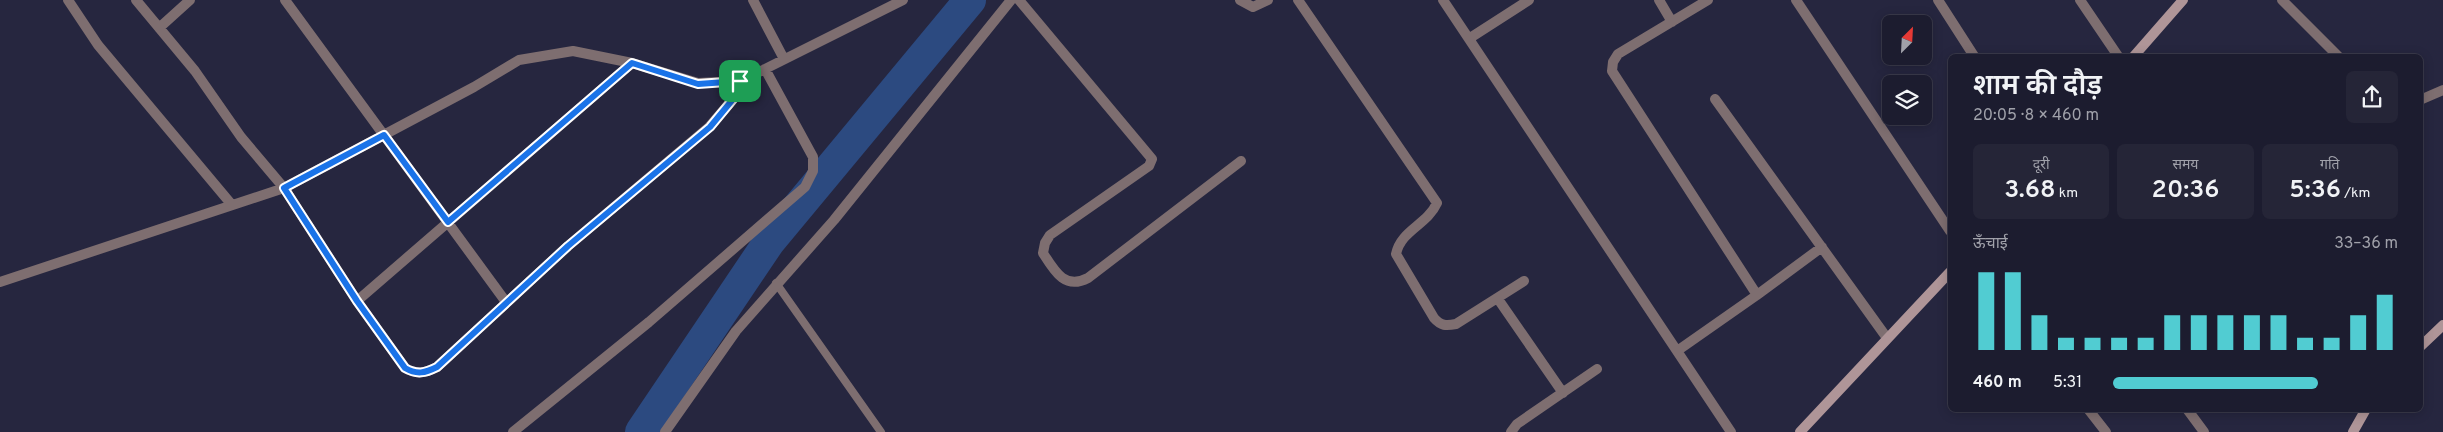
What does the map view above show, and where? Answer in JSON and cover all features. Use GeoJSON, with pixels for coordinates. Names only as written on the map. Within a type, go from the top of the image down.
{"type":"FeatureCollection","features":[{"type":"Feature","properties":{"kind":"main road"},"geometry":{"type":"LineString","coordinates":[[2136,54],[2183,0]]}},
{"type":"Feature","properties":{"kind":"main road"},"geometry":{"type":"LineString","coordinates":[[1800,432],[1948,274]]}},
{"type":"Feature","properties":{"kind":"main road"},"geometry":{"type":"LineString","coordinates":[[2423,344],[2443,325]]}},
{"type":"Feature","properties":{"kind":"main road"},"geometry":{"type":"LineString","coordinates":[[2353,432],[2364,412]]}},
{"type":"Feature","properties":{"kind":"street"},"geometry":{"type":"LineString","coordinates":[[68,0],[98,45],[232,205]]}},
{"type":"Feature","properties":{"kind":"street"},"geometry":{"type":"LineString","coordinates":[[136,0],[195,71],[242,137],[284,188],[357,301],[405,368],[412,372],[425,373],[437,367],[506,302],[710,127],[734,98],[740,81]]}},
{"type":"Feature","properties":{"kind":"street"},"geometry":{"type":"LineString","coordinates":[[159,28],[190,0]]}},
{"type":"Feature","properties":{"kind":"street"},"geometry":{"type":"LineString","coordinates":[[285,0],[506,302]]}},
{"type":"Feature","properties":{"kind":"street"},"geometry":{"type":"LineString","coordinates":[[752,0],[784,59]]}},
{"type":"Feature","properties":{"kind":"street"},"geometry":{"type":"LineString","coordinates":[[0,282],[284,188],[519,60],[573,51],[632,63],[698,84],[740,81],[903,0]]}},
{"type":"Feature","properties":{"kind":"street"},"geometry":{"type":"LineString","coordinates":[[665,432],[718,355],[776,283],[834,220],[1011,0]]}},
{"type":"Feature","properties":{"kind":"street"},"geometry":{"type":"LineString","coordinates":[[1019,0],[1152,159],[1149,166],[1050,235],[1045,243],[1043,253],[1064,280],[1070,284],[1079,283],[1088,278],[1241,161]]}},
{"type":"Feature","properties":{"kind":"street"},"geometry":{"type":"LineString","coordinates":[[1240,0],[1253,6],[1268,0]]}},
{"type":"Feature","properties":{"kind":"street"},"geometry":{"type":"LineString","coordinates":[[1298,0],[1437,203],[1427,218],[1403,237],[1398,244],[1396,254],[1434,318],[1439,324],[1447,326],[1456,324],[1524,281]]}},
{"type":"Feature","properties":{"kind":"street"},"geometry":{"type":"LineString","coordinates":[[1443,0],[1731,432]]}},
{"type":"Feature","properties":{"kind":"street"},"geometry":{"type":"LineString","coordinates":[[1470,38],[1529,0]]}},
{"type":"Feature","properties":{"kind":"street"},"geometry":{"type":"LineString","coordinates":[[1659,0],[1672,22]]}},
{"type":"Feature","properties":{"kind":"street"},"geometry":{"type":"LineString","coordinates":[[1708,0],[1618,54],[1613,62],[1612,71],[1757,296]]}},
{"type":"Feature","properties":{"kind":"street"},"geometry":{"type":"LineString","coordinates":[[1796,0],[1948,228]]}},
{"type":"Feature","properties":{"kind":"street"},"geometry":{"type":"LineString","coordinates":[[1938,0],[1973,54]]}},
{"type":"Feature","properties":{"kind":"street"},"geometry":{"type":"LineString","coordinates":[[2080,0],[2117,54]]}},
{"type":"Feature","properties":{"kind":"street"},"geometry":{"type":"LineString","coordinates":[[2282,0],[2336,54]]}},
{"type":"Feature","properties":{"kind":"street"},"geometry":{"type":"LineString","coordinates":[[357,301],[632,63]]}},
{"type":"Feature","properties":{"kind":"street"},"geometry":{"type":"LineString","coordinates":[[513,432],[649,322],[805,187],[813,171],[812,157],[765,68]]}},
{"type":"Feature","properties":{"kind":"street"},"geometry":{"type":"LineString","coordinates":[[2423,99],[2443,90]]}},
{"type":"Feature","properties":{"kind":"street"},"geometry":{"type":"LineString","coordinates":[[1715,99],[1887,338]]}},
{"type":"Feature","properties":{"kind":"street"},"geometry":{"type":"LineString","coordinates":[[1677,351],[1757,296],[1822,247]]}},
{"type":"Feature","properties":{"kind":"street"},"geometry":{"type":"LineString","coordinates":[[1498,299],[1563,393]]}},
{"type":"Feature","properties":{"kind":"street"},"geometry":{"type":"LineString","coordinates":[[1511,432],[1516,424],[1597,369]]}},
{"type":"Feature","properties":{"kind":"street"},"geometry":{"type":"LineString","coordinates":[[2090,412],[2106,432]]}},
{"type":"Feature","properties":{"kind":"street"},"geometry":{"type":"LineString","coordinates":[[2189,412],[2204,432]]}},
{"type":"Feature","properties":{"kind":"lane"},"geometry":{"type":"LineString","coordinates":[[776,283],[881,432]]}},
{"type":"Feature","properties":{"kind":"waterway"},"geometry":{"type":"LineString","coordinates":[[641,432],[769,242],[970,0]]}},
{"type":"Feature","properties":{"kind":"route"},"geometry":{"type":"LineString","coordinates":[[632,63],[698,84],[740,81],[734,98],[710,127],[568,246],[437,367],[425,373],[412,372],[405,368],[357,301],[284,188],[384,135],[448,222],[632,63]]}}]}
